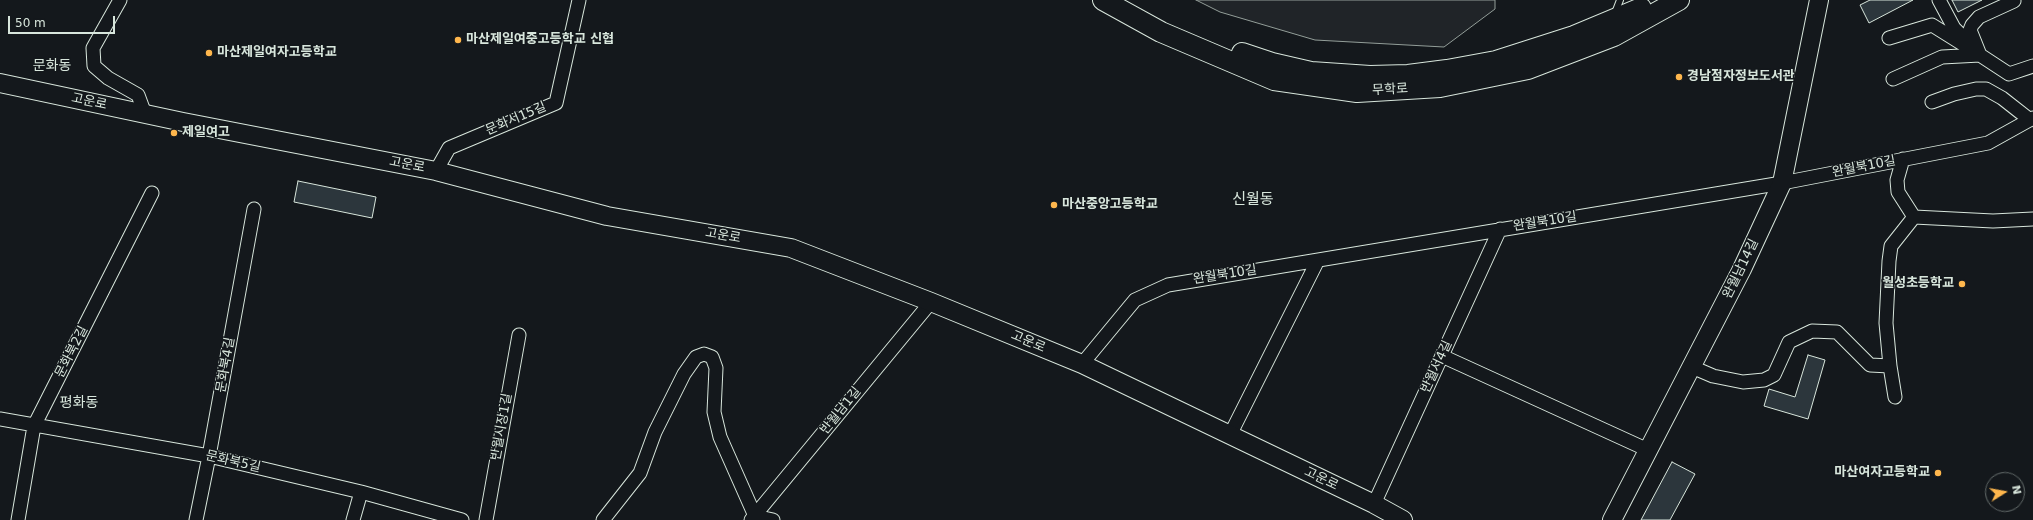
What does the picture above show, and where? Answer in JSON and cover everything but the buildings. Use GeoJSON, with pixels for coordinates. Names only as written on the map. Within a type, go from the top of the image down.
{"type":"FeatureCollection","features":[{"type":"Feature","properties":{"kind":"main road","name":"무학로"},"geometry":{"type":"LineString","coordinates":[[1103,0],[1161,32],[1274,80],[1357,92],[1440,87],[1528,69],[1614,36],[1679,0]]}},
{"type":"Feature","properties":{"kind":"main road","name":"무학로"},"geometry":{"type":"LineString","coordinates":[[1129,0],[1224,48],[1272,63],[1311,72],[1341,75],[1408,75],[1496,61],[1574,36],[1612,21],[1654,0]]}},
{"type":"Feature","properties":{"kind":"main road","name":"완월남14길"},"geometry":{"type":"LineString","coordinates":[[1612,520],[1742,269],[1782,183],[1819,0]]}},
{"type":"Feature","properties":{"kind":"main road","name":"고운로"},"geometry":{"type":"LineString","coordinates":[[0,83],[145,114],[436,171],[607,216],[791,248],[931,302],[1082,364],[1374,504],[1403,520]]}},
{"type":"Feature","properties":{"kind":"street"},"geometry":{"type":"LineString","coordinates":[[120,0],[93,48],[94,66],[108,78],[138,95],[145,114]]}},
{"type":"Feature","properties":{"kind":"street","name":"문화서15길"},"geometry":{"type":"LineString","coordinates":[[436,171],[449,148],[556,103],[579,0]]}},
{"type":"Feature","properties":{"kind":"street"},"geometry":{"type":"LineString","coordinates":[[1939,0],[1954,28],[1980,55]]}},
{"type":"Feature","properties":{"kind":"street"},"geometry":{"type":"LineString","coordinates":[[1980,55],[1970,30],[1972,25],[1979,17],[2014,1]]}},
{"type":"Feature","properties":{"kind":"street"},"geometry":{"type":"LineString","coordinates":[[1889,38],[1932,25],[2009,74],[2033,66]]}},
{"type":"Feature","properties":{"kind":"street"},"geometry":{"type":"LineString","coordinates":[[1893,79],[1942,58],[1980,55]]}},
{"type":"Feature","properties":{"kind":"street"},"geometry":{"type":"LineString","coordinates":[[1932,102],[1954,94],[1976,89],[1986,89],[2002,98],[2032,119]]}},
{"type":"Feature","properties":{"kind":"street","name":"완월북10길"},"geometry":{"type":"LineString","coordinates":[[1082,364],[1135,300],[1168,285],[1782,183],[1988,143],[2032,119]]}},
{"type":"Feature","properties":{"kind":"street"},"geometry":{"type":"LineString","coordinates":[[1903,159],[1897,180],[1898,192],[1914,217]]}},
{"type":"Feature","properties":{"kind":"street","name":"문화북2길"},"geometry":{"type":"LineString","coordinates":[[18,520],[34,426],[152,192]]}},
{"type":"Feature","properties":{"kind":"street","name":"문화북4길"},"geometry":{"type":"LineString","coordinates":[[196,520],[254,209]]}},
{"type":"Feature","properties":{"kind":"street"},"geometry":{"type":"LineString","coordinates":[[1914,217],[1994,221],[2033,219]]}},
{"type":"Feature","properties":{"kind":"street"},"geometry":{"type":"LineString","coordinates":[[1895,397],[1890,366],[1886,323],[1889,261],[1891,246],[1914,217]]}},
{"type":"Feature","properties":{"kind":"street","name":"반월서4길"},"geometry":{"type":"LineString","coordinates":[[1374,504],[1500,229]]}},
{"type":"Feature","properties":{"kind":"street"},"geometry":{"type":"LineString","coordinates":[[1230,435],[1318,260]]}},
{"type":"Feature","properties":{"kind":"street","name":"반월남1길"},"geometry":{"type":"LineString","coordinates":[[753,518],[931,302]]}},
{"type":"Feature","properties":{"kind":"street"},"geometry":{"type":"LineString","coordinates":[[1692,367],[1713,376],[1743,382],[1764,380],[1774,375],[1789,342],[1812,331],[1837,332],[1870,365],[1890,366]]}},
{"type":"Feature","properties":{"kind":"street","name":"반월시장1길"},"geometry":{"type":"LineString","coordinates":[[486,520],[519,335]]}},
{"type":"Feature","properties":{"kind":"street"},"geometry":{"type":"LineString","coordinates":[[602,520],[640,473],[655,432],[684,374],[696,357],[704,354],[712,357],[716,368],[714,412],[716,424],[753,518],[774,520]]}},
{"type":"Feature","properties":{"kind":"street"},"geometry":{"type":"LineString","coordinates":[[1442,356],[1648,450]]}},
{"type":"Feature","properties":{"kind":"street","name":"문화북5길"},"geometry":{"type":"LineString","coordinates":[[0,419],[209,456],[361,492],[462,520]]}},
{"type":"Feature","properties":{"kind":"street"},"geometry":{"type":"LineString","coordinates":[[353,520],[361,492]]}},
{"type":"Feature","properties":{"kind":"lane"},"geometry":{"type":"LineString","coordinates":[[1612,21],[1620,0]]}},
{"type":"Feature","properties":{"kind":"shaded area"},"geometry":{"type":"Polygon","coordinates":[[[1196,0],[1495,0],[1495,9],[1444,47],[1315,40],[1220,12],[1196,0]]]}},
{"type":"Feature","properties":{"kind":"place","name":"마산제일여중고등학교 신협"},"geometry":{"type":"Point","coordinates":[458,40]}},
{"type":"Feature","properties":{"kind":"place","name":"마산제일여자고등학교"},"geometry":{"type":"Point","coordinates":[209,53]}},
{"type":"Feature","properties":{"kind":"place","name":"경남점자정보도서관"},"geometry":{"type":"Point","coordinates":[1679,77]}},
{"type":"Feature","properties":{"kind":"place","name":"제일여고"},"geometry":{"type":"Point","coordinates":[174,133]}},
{"type":"Feature","properties":{"kind":"place","name":"마산중앙고등학교"},"geometry":{"type":"Point","coordinates":[1054,205]}},
{"type":"Feature","properties":{"kind":"place","name":"월성초등학교"},"geometry":{"type":"Point","coordinates":[1962,284]}},
{"type":"Feature","properties":{"kind":"place","name":"마산여자고등학교"},"geometry":{"type":"Point","coordinates":[1938,473]}},
{"type":"Feature","properties":{"kind":"district","name":"문화동"},"geometry":{"type":"Point","coordinates":[52,66]}},
{"type":"Feature","properties":{"kind":"district","name":"신월동"},"geometry":{"type":"Point","coordinates":[1253,200]}},
{"type":"Feature","properties":{"kind":"district","name":"평화동"},"geometry":{"type":"Point","coordinates":[79,403]}}]}
